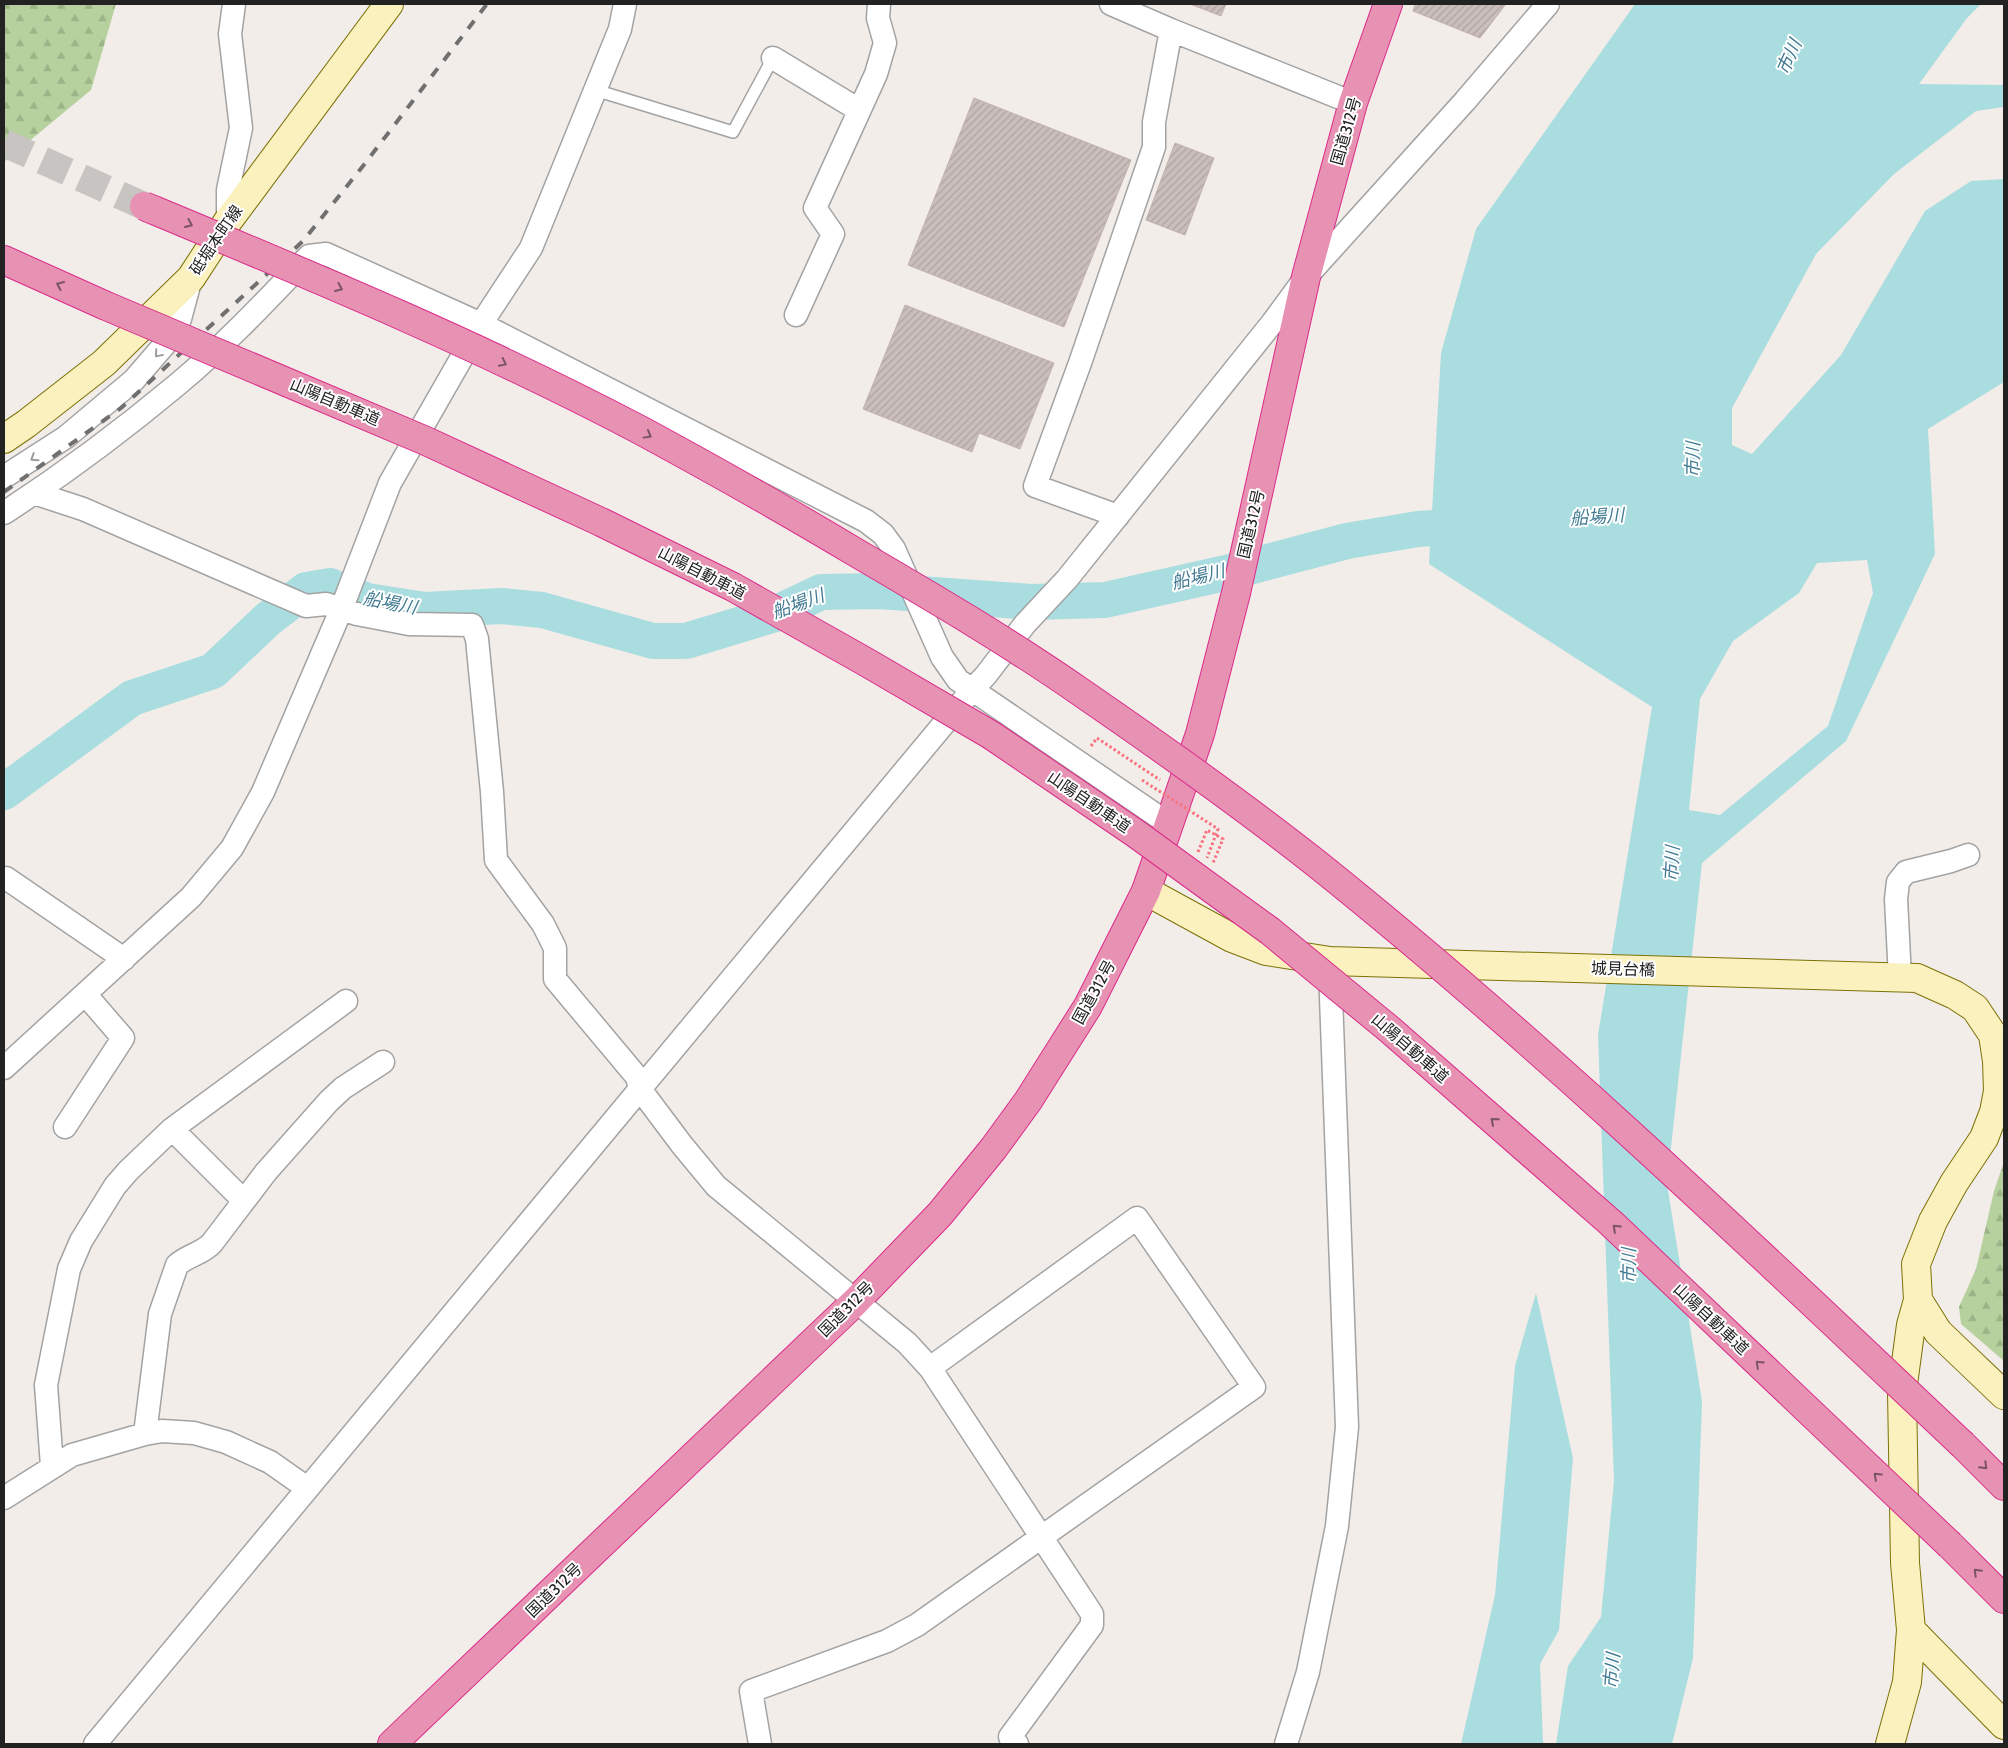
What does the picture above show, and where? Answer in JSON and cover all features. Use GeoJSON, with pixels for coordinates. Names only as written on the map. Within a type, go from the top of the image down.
{"type":"FeatureCollection","features":[{"type":"Feature","properties":{"kind":"highway","name":"国道312号"},"geometry":{"type":"LineString","coordinates":[[392,1744],[855,1302],[940,1214],[993,1149],[1028,1101],[1088,1006],[1146,890],[1200,734],[1236,593],[1306,278],[1353,103],[1388,4]]}},
{"type":"Feature","properties":{"kind":"highway"},"geometry":{"type":"LineString","coordinates":[[144,206],[318,278],[481,352],[638,430],[791,514],[952,608],[1079,691],[1313,861],[1447,971],[1570,1078],[1742,1236],[2004,1486]]}},
{"type":"Feature","properties":{"kind":"highway","name":"山陽自動車道"},"geometry":{"type":"LineString","coordinates":[[4,260],[104,305],[426,441],[601,522],[733,587],[999,740],[1135,833],[1270,931],[1382,1023],[1611,1223],[1950,1545],[2004,1599]]}},
{"type":"Feature","properties":{"kind":"street"},"geometry":{"type":"LineString","coordinates":[[228,221],[228,190],[240,128],[230,34],[234,4]]}},
{"type":"Feature","properties":{"kind":"street","name":"砥堀本町線"},"geometry":{"type":"LineString","coordinates":[[4,439],[104,363],[191,278],[228,221],[389,4]]}},
{"type":"Feature","properties":{"kind":"street"},"geometry":{"type":"LineString","coordinates":[[4,1068],[190,897],[232,848],[264,792],[341,610],[390,483],[482,324],[531,248],[620,29],[625,4]]}},
{"type":"Feature","properties":{"kind":"street"},"geometry":{"type":"LineString","coordinates":[[796,315],[833,234],[815,208],[876,74],[885,43],[878,18],[879,4]]}},
{"type":"Feature","properties":{"kind":"street"},"geometry":{"type":"LineString","coordinates":[[1111,4],[1353,103]]}},
{"type":"Feature","properties":{"kind":"street"},"geometry":{"type":"LineString","coordinates":[[95,1744],[972,690],[986,676],[1025,624],[1067,579],[1306,278],[1548,4]]}},
{"type":"Feature","properties":{"kind":"street"},"geometry":{"type":"LineString","coordinates":[[1118,516],[1035,486],[1080,363],[1154,147],[1154,122],[1171,30]]}},
{"type":"Feature","properties":{"kind":"street"},"geometry":{"type":"LineString","coordinates":[[773,58],[859,110]]}},
{"type":"Feature","properties":{"kind":"street"},"geometry":{"type":"LineString","coordinates":[[4,513],[113,436],[179,383],[261,307],[309,256],[326,254],[482,324],[858,517],[883,534],[894,548],[942,657],[958,680],[1169,824]]}},
{"type":"Feature","properties":{"kind":"street"},"geometry":{"type":"LineString","coordinates":[[4,477],[66,436],[134,380],[172,336],[180,319],[191,278]]}},
{"type":"Feature","properties":{"kind":"street"},"geometry":{"type":"LineString","coordinates":[[34,493],[84,509],[306,606],[326,604],[341,610],[409,624],[472,625],[477,639],[492,792],[496,860],[538,916],[551,940],[555,948],[556,979],[637,1078],[640,1089],[716,1186],[907,1343],[930,1368],[1092,1614],[1092,1625],[1010,1737],[1017,1744]]}},
{"type":"Feature","properties":{"kind":"street"},"geometry":{"type":"LineString","coordinates":[[1900,978],[1896,899],[1898,882],[1906,872],[1968,855]]}},
{"type":"Feature","properties":{"kind":"street"},"geometry":{"type":"LineString","coordinates":[[6,878],[124,959]]}},
{"type":"Feature","properties":{"kind":"street","name":"城見台橋"},"geometry":{"type":"LineString","coordinates":[[1146,890],[1232,938],[1266,950],[1338,961],[1917,978],[1955,995],[1975,1008],[1992,1035],[1998,1061],[1998,1091],[1984,1138],[1954,1183],[1933,1221],[1916,1264],[1918,1300]]}},
{"type":"Feature","properties":{"kind":"street"},"geometry":{"type":"LineString","coordinates":[[1286,1744],[1308,1672],[1337,1526],[1347,1427],[1338,961]]}},
{"type":"Feature","properties":{"kind":"street"},"geometry":{"type":"LineString","coordinates":[[65,1127],[123,1038],[85,994]]}},
{"type":"Feature","properties":{"kind":"street"},"geometry":{"type":"LineString","coordinates":[[52,1466],[46,1385],[69,1269],[74,1253],[115,1186],[172,1129],[346,1001]]}},
{"type":"Feature","properties":{"kind":"street"},"geometry":{"type":"LineString","coordinates":[[145,1434],[160,1314],[177,1265],[183,1260],[207,1249],[266,1172],[329,1101],[343,1088],[383,1062]]}},
{"type":"Feature","properties":{"kind":"street"},"geometry":{"type":"LineString","coordinates":[[172,1129],[244,1201]]}},
{"type":"Feature","properties":{"kind":"street"},"geometry":{"type":"LineString","coordinates":[[760,1744],[751,1691],[887,1641],[917,1625],[1254,1387],[1137,1218],[930,1368]]}},
{"type":"Feature","properties":{"kind":"street"},"geometry":{"type":"LineString","coordinates":[[1918,1300],[1938,1332],[2004,1395]]}},
{"type":"Feature","properties":{"kind":"street"},"geometry":{"type":"LineString","coordinates":[[1890,1744],[1907,1682],[1911,1630],[1905,1563],[1902,1392],[1911,1325],[1918,1300]]}},
{"type":"Feature","properties":{"kind":"street"},"geometry":{"type":"LineString","coordinates":[[4,1498],[52,1466],[81,1452],[162,1431],[194,1433],[226,1442],[270,1462],[308,1488]]}},
{"type":"Feature","properties":{"kind":"street"},"geometry":{"type":"LineString","coordinates":[[1911,1630],[2004,1725]]}},
{"type":"Feature","properties":{"kind":"lane"},"geometry":{"type":"LineString","coordinates":[[595,90],[733,132],[773,58]]}},
{"type":"Feature","properties":{"kind":"path"},"geometry":{"type":"LineString","coordinates":[[1097,738],[1162,781]]}},
{"type":"Feature","properties":{"kind":"path"},"geometry":{"type":"LineString","coordinates":[[1142,780],[1218,829]]}},
{"type":"Feature","properties":{"kind":"green space"},"geometry":{"type":"Polygon","coordinates":[[[4,4],[116,4],[91,90],[4,162],[4,4]]]}},
{"type":"Feature","properties":{"kind":"green space"},"geometry":{"type":"Polygon","coordinates":[[[2004,1162],[2004,1361],[1961,1324],[1959,1307],[1976,1269],[1994,1191],[2004,1162]]]}},
{"type":"Feature","properties":{"kind":"water","name":"市川"},"geometry":{"type":"Polygon","coordinates":[[[1635,4],[1981,4],[1967,18],[1919,84],[2004,84],[2004,107],[1976,111],[1894,174],[1816,254],[1732,408],[1732,445],[1752,454],[1841,355],[1925,211],[1971,181],[2004,179],[2004,382],[1928,429],[1935,554],[1846,741],[1702,863],[1667,1184],[1702,1401],[1693,1658],[1672,1744],[1556,1744],[1568,1666],[1601,1617],[1614,1481],[1598,1035],[1652,707],[1429,564],[1441,353],[1476,229],[1635,4]],[[1867,560],[1817,563],[1799,593],[1733,641],[1700,699],[1689,810],[1720,815],[1828,726],[1873,593],[1867,560]]]}},
{"type":"Feature","properties":{"kind":"water"},"geometry":{"type":"Polygon","coordinates":[[[1536,1293],[1573,1458],[1559,1630],[1540,1664],[1543,1742],[1546,1744],[1461,1744],[1495,1595],[1515,1366],[1536,1293]]]}},
{"type":"Feature","properties":{"kind":"building"},"geometry":{"type":"Polygon","coordinates":[[[1190,4],[1226,4],[1221,16],[1190,4]]]}},
{"type":"Feature","properties":{"kind":"building"},"geometry":{"type":"Polygon","coordinates":[[[1415,4],[1506,4],[1480,38],[1413,11],[1415,4]]]}},
{"type":"Feature","properties":{"kind":"building"},"geometry":{"type":"Polygon","coordinates":[[[974,98],[1131,160],[1064,327],[908,265],[974,98]]]}},
{"type":"Feature","properties":{"kind":"building"},"geometry":{"type":"Polygon","coordinates":[[[1175,143],[1214,158],[1185,235],[1146,220],[1175,143]]]}},
{"type":"Feature","properties":{"kind":"building"},"geometry":{"type":"Polygon","coordinates":[[[905,305],[1054,363],[1020,449],[979,433],[972,452],[863,409],[905,305]]]}},
{"type":"Feature","properties":{"kind":"waterway","name":"船場川"},"geometry":{"type":"LineString","coordinates":[[4,792],[132,698],[213,671],[268,619],[306,590],[330,586],[367,601],[425,610],[502,606],[542,610],[653,641],[686,641],[775,614],[821,592],[879,591],[1031,602],[1105,600],[1230,572],[1347,541],[1418,529],[1481,525]]}},
{"type":"Feature","properties":{"kind":"tunnel"},"geometry":{"type":"LineString","coordinates":[[4,143],[144,206]]}},
{"type":"Feature","properties":{"kind":"railway"},"geometry":{"type":"LineString","coordinates":[[4,492],[121,408],[303,241],[487,4]]}}]}
